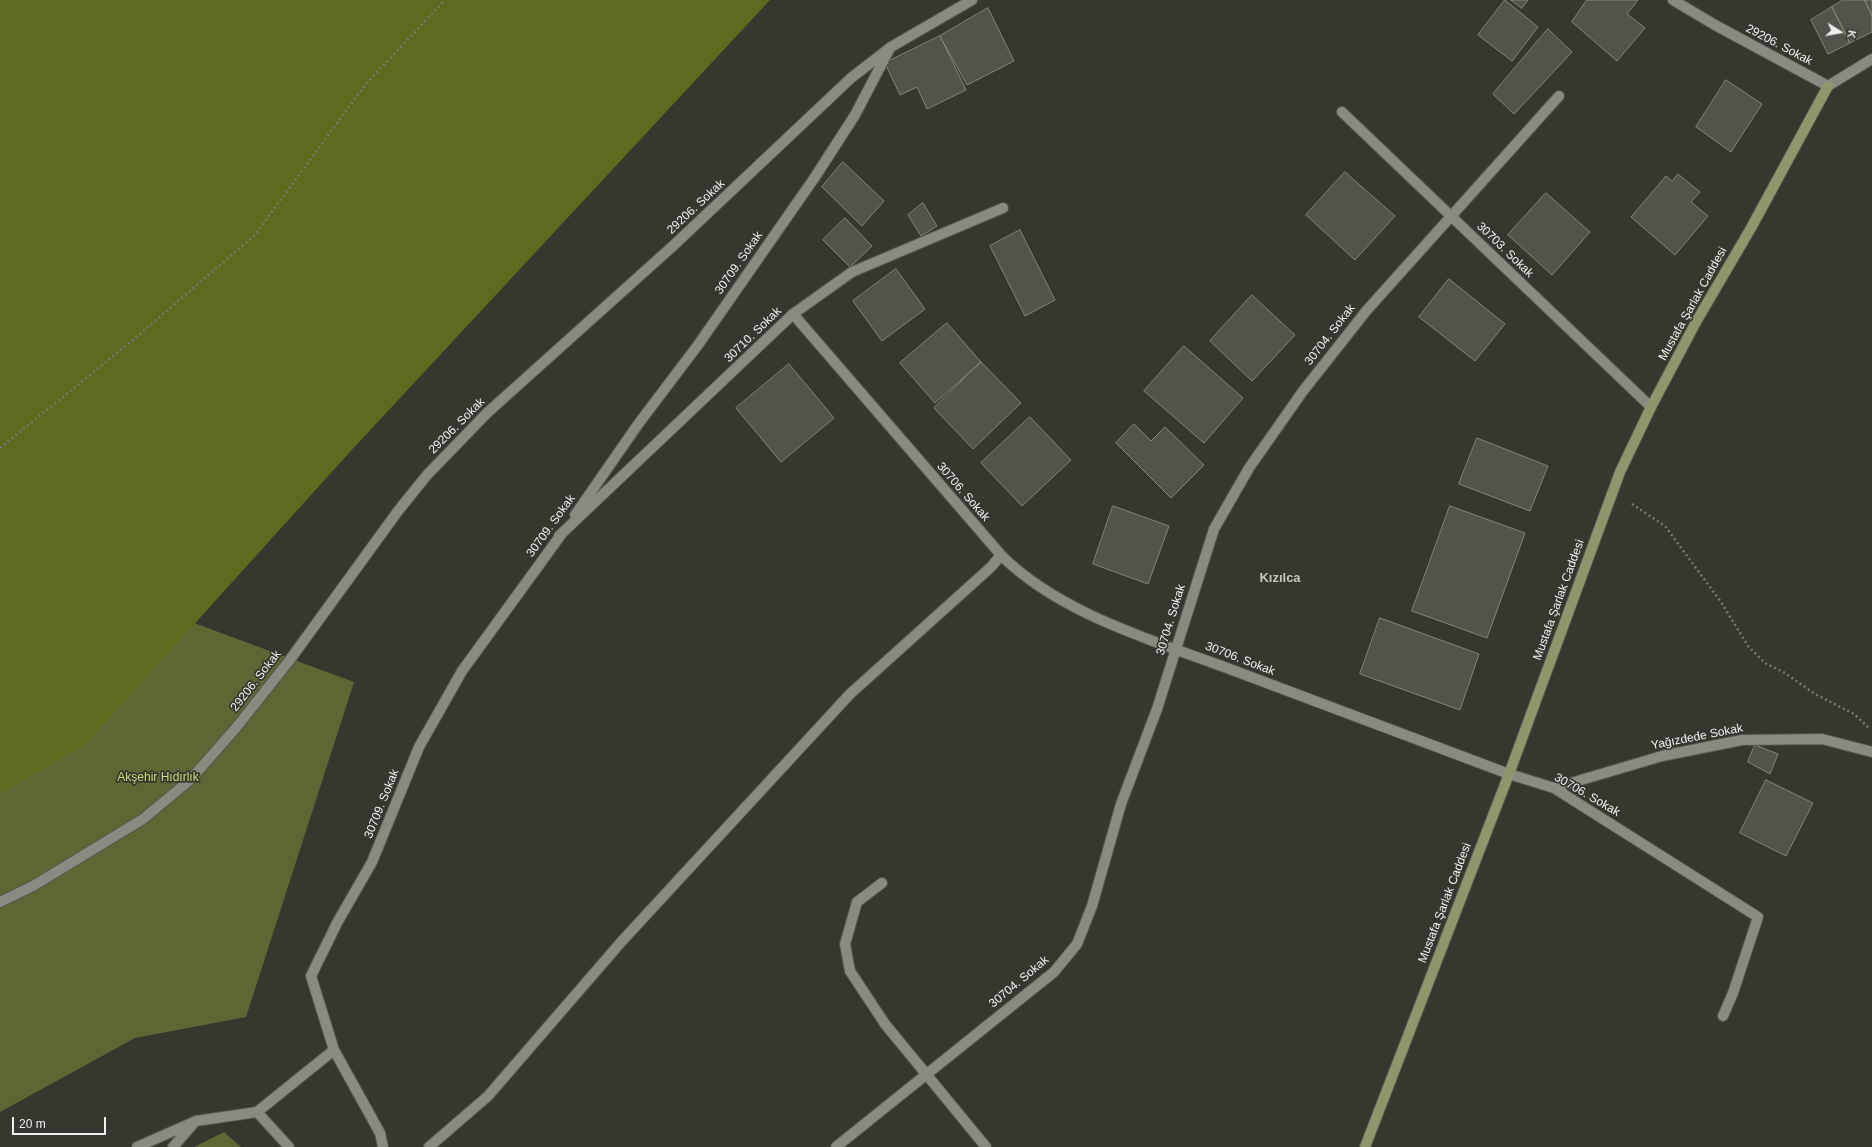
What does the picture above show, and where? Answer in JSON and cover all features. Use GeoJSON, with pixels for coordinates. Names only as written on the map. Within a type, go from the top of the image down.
{"type":"FeatureCollection","features":[{"type":"Feature","properties":{"kind":"street","name":"29206. Sokak"},"geometry":{"type":"LineString","coordinates":[[0,902],[33,886],[143,819],[190,780],[236,729],[289,661],[398,511],[427,475],[487,413],[674,245],[852,78],[891,47],[972,0]]}},
{"type":"Feature","properties":{"kind":"street","name":"29206. Sokak"},"geometry":{"type":"LineString","coordinates":[[1673,0],[1715,25],[1828,86]]}},
{"type":"Feature","properties":{"kind":"street","name":"30709. Sokak"},"geometry":{"type":"LineString","coordinates":[[383,1147],[380,1133],[334,1050],[311,976],[337,923],[372,862],[419,747],[462,671],[610,468],[639,423],[698,345],[814,177],[855,115],[891,47]]}},
{"type":"Feature","properties":{"kind":"street"},"geometry":{"type":"LineString","coordinates":[[1828,86],[1872,59]]}},
{"type":"Feature","properties":{"kind":"street","name":"Mustafa Şarlak Caddesi"},"geometry":{"type":"LineString","coordinates":[[1365,1147],[1509,774],[1620,472],[1651,407],[1828,86]]}},
{"type":"Feature","properties":{"kind":"street","name":"30704. Sokak"},"geometry":{"type":"LineString","coordinates":[[836,1147],[1054,972],[1077,944],[1092,906],[1121,804],[1157,708],[1214,529],[1248,468],[1303,391],[1367,310],[1559,96]]}},
{"type":"Feature","properties":{"kind":"street","name":"30703. Sokak"},"geometry":{"type":"LineString","coordinates":[[1342,112],[1651,407]]}},
{"type":"Feature","properties":{"kind":"street","name":"30710. Sokak"},"geometry":{"type":"LineString","coordinates":[[559,536],[793,314],[852,272],[1003,208]]}},
{"type":"Feature","properties":{"kind":"street","name":"30706. Sokak"},"geometry":{"type":"LineString","coordinates":[[793,314],[1001,555],[1016,570],[1047,592],[1096,618],[1176,649],[1509,774],[1554,788],[1758,917],[1733,993],[1723,1016]]}},
{"type":"Feature","properties":{"kind":"street"},"geometry":{"type":"LineString","coordinates":[[429,1147],[488,1096],[622,941],[850,694],[991,567],[1001,555]]}},
{"type":"Feature","properties":{"kind":"street","name":"Yağızdede Sokak"},"geometry":{"type":"LineString","coordinates":[[1554,788],[1662,756],[1742,740],[1822,739],[1872,752]]}},
{"type":"Feature","properties":{"kind":"street"},"geometry":{"type":"LineString","coordinates":[[882,883],[857,902],[845,944],[850,971],[884,1024],[986,1147]]}},
{"type":"Feature","properties":{"kind":"street"},"geometry":{"type":"LineString","coordinates":[[137,1147],[196,1121],[257,1112],[334,1050]]}},
{"type":"Feature","properties":{"kind":"street"},"geometry":{"type":"LineString","coordinates":[[257,1112],[289,1147]]}},
{"type":"Feature","properties":{"kind":"street"},"geometry":{"type":"LineString","coordinates":[[173,1147],[196,1121]]}},
{"type":"Feature","properties":{"kind":"path"},"geometry":{"type":"LineString","coordinates":[[0,448],[128,344],[255,235],[365,85],[445,0]]}},
{"type":"Feature","properties":{"kind":"path"},"geometry":{"type":"LineString","coordinates":[[1613,491],[1665,526],[1721,602],[1748,646],[1765,663],[1785,673],[1815,694],[1854,714],[1872,731]]}},
{"type":"Feature","properties":{"kind":"green space"},"geometry":{"type":"Polygon","coordinates":[[[0,0],[770,0],[348,454],[85,745],[0,794],[0,0]]]}},
{"type":"Feature","properties":{"kind":"green space","name":"Akşehir Hıdırlık"},"geometry":{"type":"Polygon","coordinates":[[[99,588],[354,682],[246,1017],[135,1038],[0,1112],[0,695],[99,588]]]}},
{"type":"Feature","properties":{"kind":"green space"},"geometry":{"type":"Polygon","coordinates":[[[224,1132],[241,1147],[194,1147],[224,1132]]]}},
{"type":"Feature","properties":{"kind":"building"},"geometry":{"type":"Polygon","coordinates":[[[1505,0],[1538,27],[1512,61],[1478,35],[1505,0]]]}},
{"type":"Feature","properties":{"kind":"building"},"geometry":{"type":"Polygon","coordinates":[[[1511,0],[1528,0],[1522,8],[1511,0]]]}},
{"type":"Feature","properties":{"kind":"building"},"geometry":{"type":"Polygon","coordinates":[[[1587,0],[1638,0],[1627,14],[1645,28],[1617,61],[1572,22],[1587,0]]]}},
{"type":"Feature","properties":{"kind":"building"},"geometry":{"type":"Polygon","coordinates":[[[1843,0],[1865,0],[1872,16],[1872,32],[1850,43],[1832,7],[1843,0]]]}},
{"type":"Feature","properties":{"kind":"building"},"geometry":{"type":"Polygon","coordinates":[[[1865,0],[1872,0],[1872,16],[1865,0]]]}},
{"type":"Feature","properties":{"kind":"building"},"geometry":{"type":"Polygon","coordinates":[[[1832,7],[1850,43],[1828,54],[1811,20],[1832,7]]]}},
{"type":"Feature","properties":{"kind":"building"},"geometry":{"type":"Polygon","coordinates":[[[988,8],[1014,61],[967,85],[940,36],[988,8]]]}},
{"type":"Feature","properties":{"kind":"building"},"geometry":{"type":"Polygon","coordinates":[[[1548,29],[1572,52],[1514,114],[1493,94],[1548,29]]]}},
{"type":"Feature","properties":{"kind":"building"},"geometry":{"type":"Polygon","coordinates":[[[940,36],[966,90],[927,109],[917,87],[900,95],[885,63],[940,36]]]}},
{"type":"Feature","properties":{"kind":"building"},"geometry":{"type":"Polygon","coordinates":[[[1726,80],[1762,104],[1731,152],[1696,127],[1726,80]]]}},
{"type":"Feature","properties":{"kind":"building"},"geometry":{"type":"Polygon","coordinates":[[[843,162],[884,201],[862,226],[822,187],[843,162]]]}},
{"type":"Feature","properties":{"kind":"building"},"geometry":{"type":"Polygon","coordinates":[[[1345,172],[1395,216],[1355,260],[1306,215],[1345,172]]]}},
{"type":"Feature","properties":{"kind":"building"},"geometry":{"type":"Polygon","coordinates":[[[1678,174],[1700,192],[1691,202],[1708,216],[1675,255],[1631,217],[1666,176],[1672,181],[1678,174]]]}},
{"type":"Feature","properties":{"kind":"building"},"geometry":{"type":"Polygon","coordinates":[[[1546,193],[1590,232],[1552,275],[1508,235],[1546,193]]]}},
{"type":"Feature","properties":{"kind":"building"},"geometry":{"type":"Polygon","coordinates":[[[923,203],[937,226],[921,236],[908,215],[923,203]]]}},
{"type":"Feature","properties":{"kind":"building"},"geometry":{"type":"Polygon","coordinates":[[[845,218],[872,246],[850,267],[823,240],[845,218]]]}},
{"type":"Feature","properties":{"kind":"building"},"geometry":{"type":"Polygon","coordinates":[[[1020,230],[1055,300],[1025,316],[990,246],[1020,230]]]}},
{"type":"Feature","properties":{"kind":"building"},"geometry":{"type":"Polygon","coordinates":[[[896,269],[925,309],[882,341],[853,301],[896,269]]]}},
{"type":"Feature","properties":{"kind":"building"},"geometry":{"type":"Polygon","coordinates":[[[1449,279],[1505,324],[1475,361],[1419,317],[1449,279]]]}},
{"type":"Feature","properties":{"kind":"building"},"geometry":{"type":"Polygon","coordinates":[[[1252,295],[1295,335],[1252,381],[1210,341],[1252,295]]]}},
{"type":"Feature","properties":{"kind":"building"},"geometry":{"type":"Polygon","coordinates":[[[947,323],[981,362],[935,403],[900,363],[947,323]]]}},
{"type":"Feature","properties":{"kind":"building"},"geometry":{"type":"Polygon","coordinates":[[[1184,346],[1243,398],[1204,443],[1144,391],[1184,346]]]}},
{"type":"Feature","properties":{"kind":"building"},"geometry":{"type":"Polygon","coordinates":[[[981,362],[1021,403],[973,449],[934,408],[981,362]]]}},
{"type":"Feature","properties":{"kind":"building"},"geometry":{"type":"Polygon","coordinates":[[[789,364],[834,418],[781,462],[736,408],[789,364]]]}},
{"type":"Feature","properties":{"kind":"building"},"geometry":{"type":"Polygon","coordinates":[[[1030,417],[1071,460],[1022,506],[981,463],[1030,417]]]}},
{"type":"Feature","properties":{"kind":"building"},"geometry":{"type":"Polygon","coordinates":[[[1134,424],[1151,441],[1165,427],[1204,465],[1171,498],[1116,443],[1134,424]]]}},
{"type":"Feature","properties":{"kind":"building"},"geometry":{"type":"Polygon","coordinates":[[[1477,438],[1548,466],[1530,511],[1459,484],[1477,438]]]}},
{"type":"Feature","properties":{"kind":"building"},"geometry":{"type":"Polygon","coordinates":[[[1113,506],[1169,526],[1148,584],[1093,564],[1113,506]]]}},
{"type":"Feature","properties":{"kind":"building"},"geometry":{"type":"Polygon","coordinates":[[[1450,506],[1525,533],[1487,638],[1412,611],[1450,506]]]}},
{"type":"Feature","properties":{"kind":"building"},"geometry":{"type":"Polygon","coordinates":[[[1380,618],[1479,654],[1460,710],[1360,674],[1380,618]]]}},
{"type":"Feature","properties":{"kind":"building"},"geometry":{"type":"Polygon","coordinates":[[[1755,745],[1778,754],[1770,774],[1748,762],[1755,745]]]}},
{"type":"Feature","properties":{"kind":"building"},"geometry":{"type":"Polygon","coordinates":[[[1766,780],[1813,803],[1786,856],[1740,833],[1766,780]]]}},
{"type":"Feature","properties":{"kind":"district","name":"Kızılca"},"geometry":{"type":"Point","coordinates":[1280,578]}}]}
